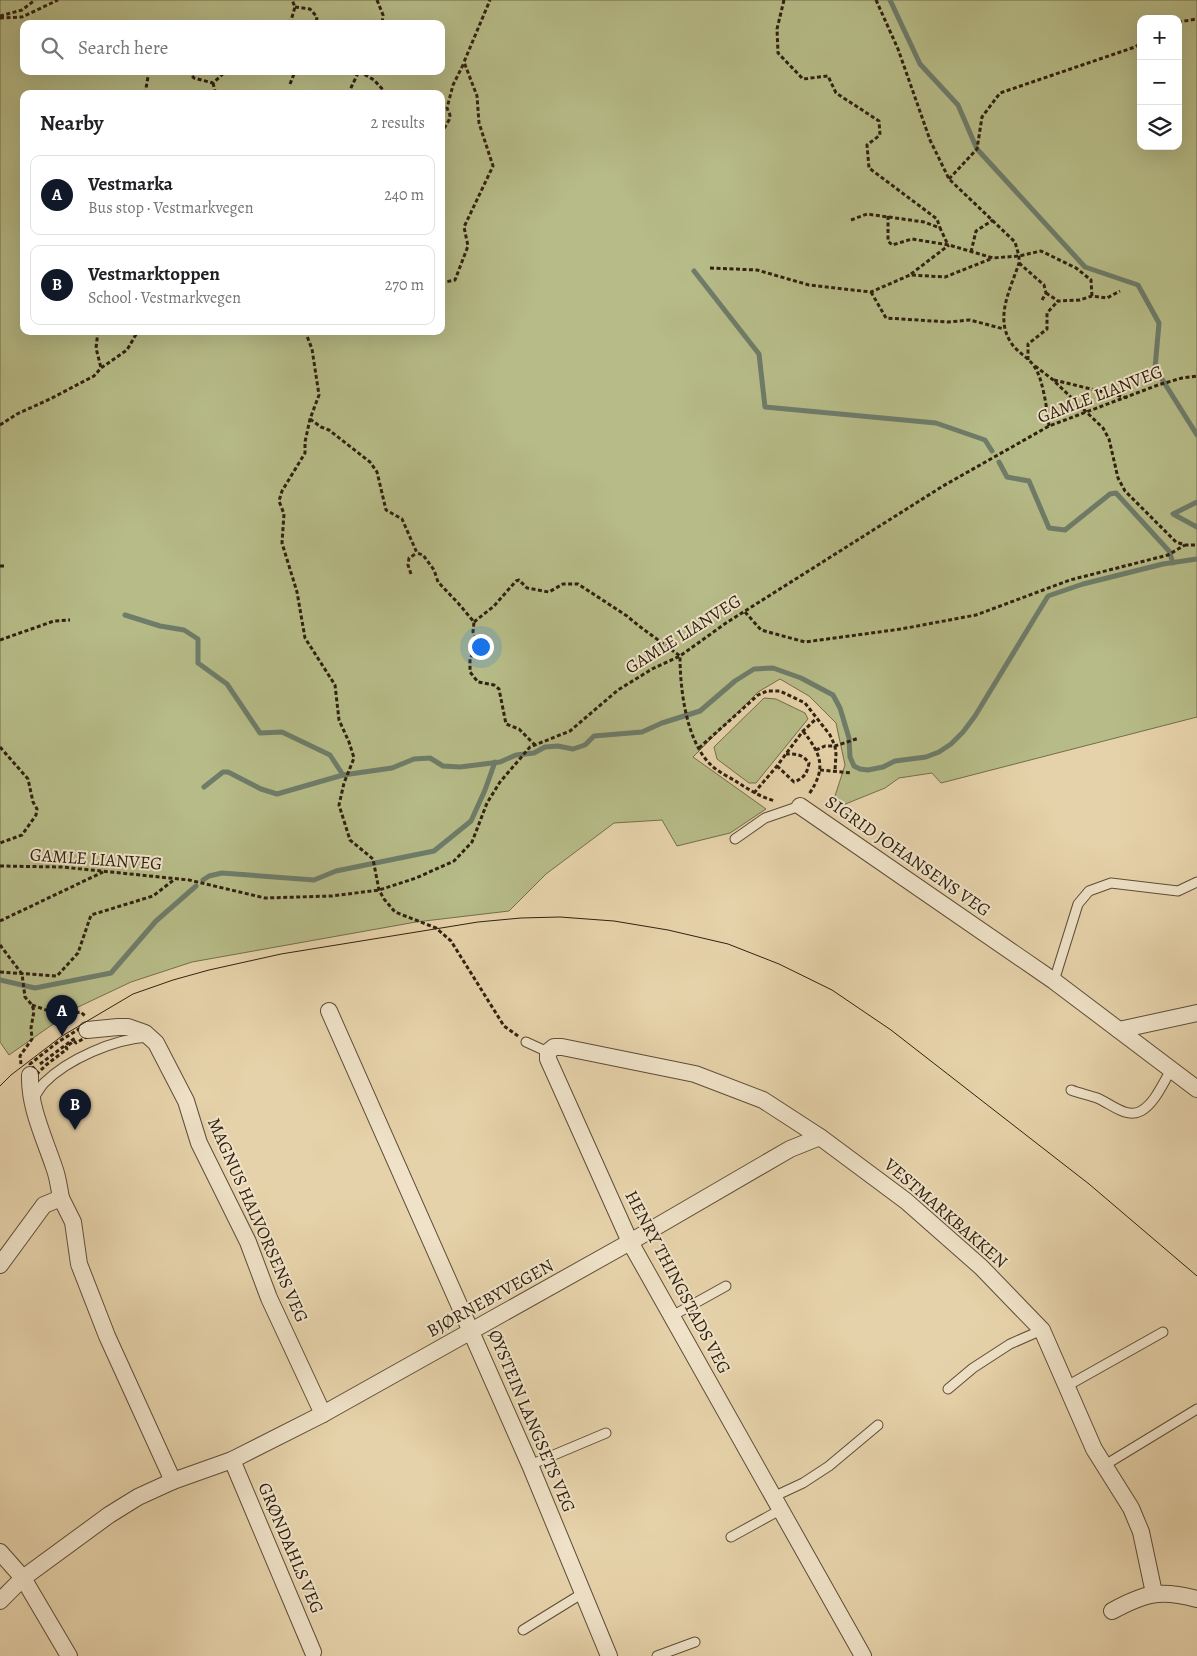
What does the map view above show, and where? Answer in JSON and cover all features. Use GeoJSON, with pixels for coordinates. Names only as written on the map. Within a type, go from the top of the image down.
{"type":"FeatureCollection","features":[{"type":"Feature","properties":{"kind":"street","name":"SIGRID JOHANSENS VEG"},"geometry":{"type":"LineString","coordinates":[[800,806],[1054,981],[1197,1089]]}},
{"type":"Feature","properties":{"kind":"street","name":"ØYSTEIN LANGSETS VEG"},"geometry":{"type":"LineString","coordinates":[[329,1011],[530,1465],[609,1656]]}},
{"type":"Feature","properties":{"kind":"street"},"geometry":{"type":"LineString","coordinates":[[1119,1030],[1197,1013]]}},
{"type":"Feature","properties":{"kind":"street"},"geometry":{"type":"LineString","coordinates":[[87,1030],[118,1027],[136,1029],[153,1040]]}},
{"type":"Feature","properties":{"kind":"street","name":"MAGNUS HALVORSENS VEG"},"geometry":{"type":"LineString","coordinates":[[153,1040],[186,1102],[199,1143],[248,1242],[269,1298],[323,1414]]}},
{"type":"Feature","properties":{"kind":"street","name":"VESTMARKBAKKEN"},"geometry":{"type":"LineString","coordinates":[[548,1052],[554,1047],[562,1047],[695,1074],[763,1100],[820,1137],[906,1201],[981,1267],[1042,1330],[1094,1450],[1131,1508],[1141,1532],[1154,1593]]}},
{"type":"Feature","properties":{"kind":"street","name":"HENRY THINGSTADS VEG"},"geometry":{"type":"LineString","coordinates":[[548,1052],[548,1059],[630,1242],[863,1656]]}},
{"type":"Feature","properties":{"kind":"street"},"geometry":{"type":"LineString","coordinates":[[32,1072],[33,1099],[55,1169],[61,1198],[73,1222],[79,1264],[104,1327],[173,1481]]}},
{"type":"Feature","properties":{"kind":"street","name":"BJØRNEBYVEGEN"},"geometry":{"type":"LineString","coordinates":[[0,1601],[23,1578],[109,1515],[138,1497],[173,1481],[232,1460],[323,1414],[630,1242],[790,1149],[820,1137]]}},
{"type":"Feature","properties":{"kind":"street"},"geometry":{"type":"LineString","coordinates":[[0,1265],[44,1205],[61,1198]]}},
{"type":"Feature","properties":{"kind":"street","name":"GRØNDAHLS VEG"},"geometry":{"type":"LineString","coordinates":[[232,1460],[313,1652]]}},
{"type":"Feature","properties":{"kind":"street"},"geometry":{"type":"LineString","coordinates":[[0,1552],[23,1578],[69,1656]]}},
{"type":"Feature","properties":{"kind":"street"},"geometry":{"type":"LineString","coordinates":[[1112,1611],[1134,1599],[1154,1593],[1185,1595],[1197,1599]]}},
{"type":"Feature","properties":{"kind":"lane","name":"SIGRID JOHANSENS VEG"},"geometry":{"type":"LineString","coordinates":[[735,839],[765,818],[800,806]]}},
{"type":"Feature","properties":{"kind":"lane"},"geometry":{"type":"LineString","coordinates":[[1054,981],[1078,904],[1089,891],[1111,883],[1178,891],[1197,882]]}},
{"type":"Feature","properties":{"kind":"lane"},"geometry":{"type":"LineString","coordinates":[[33,1099],[43,1084],[83,1057],[114,1044],[139,1038],[153,1040]]}},
{"type":"Feature","properties":{"kind":"lane"},"geometry":{"type":"LineString","coordinates":[[526,1042],[548,1052]]}},
{"type":"Feature","properties":{"kind":"lane"},"geometry":{"type":"LineString","coordinates":[[1071,1090],[1098,1098],[1123,1111],[1136,1112],[1146,1107],[1156,1096],[1171,1070]]}},
{"type":"Feature","properties":{"kind":"lane"},"geometry":{"type":"LineString","coordinates":[[672,1316],[726,1286]]}},
{"type":"Feature","properties":{"kind":"lane"},"geometry":{"type":"LineString","coordinates":[[948,1389],[973,1368],[1010,1344],[1042,1330]]}},
{"type":"Feature","properties":{"kind":"lane"},"geometry":{"type":"LineString","coordinates":[[1067,1386],[1163,1332]]}},
{"type":"Feature","properties":{"kind":"lane"},"geometry":{"type":"LineString","coordinates":[[1105,1466],[1197,1410]]}},
{"type":"Feature","properties":{"kind":"lane"},"geometry":{"type":"LineString","coordinates":[[731,1537],[829,1466],[878,1425]]}},
{"type":"Feature","properties":{"kind":"lane"},"geometry":{"type":"LineString","coordinates":[[530,1465],[606,1433]]}},
{"type":"Feature","properties":{"kind":"lane"},"geometry":{"type":"LineString","coordinates":[[523,1630],[583,1593]]}},
{"type":"Feature","properties":{"kind":"lane"},"geometry":{"type":"LineString","coordinates":[[657,1656],[695,1642]]}},
{"type":"Feature","properties":{"kind":"path"},"geometry":{"type":"LineString","coordinates":[[0,17],[22,10],[34,0]]}},
{"type":"Feature","properties":{"kind":"path"},"geometry":{"type":"LineString","coordinates":[[0,17],[22,17],[58,0]]}},
{"type":"Feature","properties":{"kind":"path"},"geometry":{"type":"LineString","coordinates":[[291,20],[295,7],[292,0]]}},
{"type":"Feature","properties":{"kind":"path"},"geometry":{"type":"LineString","coordinates":[[377,0],[383,15],[382,20]]}},
{"type":"Feature","properties":{"kind":"path"},"geometry":{"type":"LineString","coordinates":[[445,127],[450,115],[447,108],[453,85],[490,0]]}},
{"type":"Feature","properties":{"kind":"path"},"geometry":{"type":"LineString","coordinates":[[784,0],[777,29],[778,54],[803,79],[828,76],[836,93],[879,122],[880,135],[867,145],[869,168],[937,219],[949,245]]}},
{"type":"Feature","properties":{"kind":"path"},"geometry":{"type":"LineString","coordinates":[[876,0],[898,49],[930,140],[949,180],[1015,242],[1019,263],[1003,316],[1004,329],[1010,341],[1018,352],[1052,380],[1103,428],[1109,439],[1118,478],[1125,491],[1176,542],[1185,545],[1197,545]]}},
{"type":"Feature","properties":{"kind":"path"},"geometry":{"type":"LineString","coordinates":[[295,7],[310,9],[317,17],[317,20]]}},
{"type":"Feature","properties":{"kind":"path"},"geometry":{"type":"LineString","coordinates":[[1182,21],[1197,19]]}},
{"type":"Feature","properties":{"kind":"path"},"geometry":{"type":"LineString","coordinates":[[949,180],[977,149],[982,117],[1000,93],[1137,46]]}},
{"type":"Feature","properties":{"kind":"path"},"geometry":{"type":"LineString","coordinates":[[445,282],[455,280],[468,246],[464,227],[493,166],[479,123],[477,96],[464,62]]}},
{"type":"Feature","properties":{"kind":"path"},"geometry":{"type":"LineString","coordinates":[[146,90],[148,75]]}},
{"type":"Feature","properties":{"kind":"path"},"geometry":{"type":"LineString","coordinates":[[191,75],[194,78],[213,83]]}},
{"type":"Feature","properties":{"kind":"path"},"geometry":{"type":"LineString","coordinates":[[213,83],[222,75]]}},
{"type":"Feature","properties":{"kind":"path"},"geometry":{"type":"LineString","coordinates":[[290,84],[294,75]]}},
{"type":"Feature","properties":{"kind":"path"},"geometry":{"type":"LineString","coordinates":[[350,90],[357,75]]}},
{"type":"Feature","properties":{"kind":"path"},"geometry":{"type":"LineString","coordinates":[[366,75],[374,80],[383,90]]}},
{"type":"Feature","properties":{"kind":"path"},"geometry":{"type":"LineString","coordinates":[[213,83],[215,90]]}},
{"type":"Feature","properties":{"kind":"path"},"geometry":{"type":"LineString","coordinates":[[851,220],[867,214],[924,222],[940,228]]}},
{"type":"Feature","properties":{"kind":"path"},"geometry":{"type":"LineString","coordinates":[[888,216],[888,241],[892,245],[912,239],[949,245],[993,258]]}},
{"type":"Feature","properties":{"kind":"path"},"geometry":{"type":"LineString","coordinates":[[971,252],[976,231],[993,220]]}},
{"type":"Feature","properties":{"kind":"path"},"geometry":{"type":"LineString","coordinates":[[710,268],[757,270],[809,286],[871,292],[910,275],[949,245]]}},
{"type":"Feature","properties":{"kind":"path"},"geometry":{"type":"LineString","coordinates":[[910,275],[945,277],[993,258],[1019,256],[1041,251],[1076,268],[1091,280],[1092,296]]}},
{"type":"Feature","properties":{"kind":"path"},"geometry":{"type":"LineString","coordinates":[[1019,263],[1044,286],[1046,293],[1058,302]]}},
{"type":"Feature","properties":{"kind":"path"},"geometry":{"type":"LineString","coordinates":[[1028,360],[1028,344],[1047,329],[1047,313],[1058,302],[1080,300],[1092,296],[1107,298],[1120,291]]}},
{"type":"Feature","properties":{"kind":"path"},"geometry":{"type":"LineString","coordinates":[[871,292],[886,318],[948,322],[970,320],[1004,329]]}},
{"type":"Feature","properties":{"kind":"path"},"geometry":{"type":"LineString","coordinates":[[1042,300],[1046,293]]}},
{"type":"Feature","properties":{"kind":"path"},"geometry":{"type":"LineString","coordinates":[[98,335],[96,348],[101,368]]}},
{"type":"Feature","properties":{"kind":"path"},"geometry":{"type":"LineString","coordinates":[[0,425],[17,414],[94,376],[101,368],[127,350],[136,335]]}},
{"type":"Feature","properties":{"kind":"path"},"geometry":{"type":"LineString","coordinates":[[307,335],[312,349],[319,395],[310,418],[305,442],[305,453],[282,491],[279,501],[284,514],[282,543],[297,592],[305,638],[335,685],[339,720],[354,758],[344,783],[339,805],[350,840],[373,859],[379,890],[384,899],[395,912],[436,928],[451,941],[504,1026],[526,1042]]}},
{"type":"Feature","properties":{"kind":"path"},"geometry":{"type":"LineString","coordinates":[[1034,366],[1045,399],[1049,426]]}},
{"type":"Feature","properties":{"kind":"path","name":"GAMLE LIANVEG"},"geometry":{"type":"LineString","coordinates":[[0,866],[62,867],[189,880],[265,898],[332,896],[379,890],[416,878],[454,861],[472,842],[487,803],[500,782],[535,744],[570,731],[618,690],[652,669],[680,656],[726,623],[943,486],[1049,426],[1158,386],[1182,378],[1197,376]]}},
{"type":"Feature","properties":{"kind":"path"},"geometry":{"type":"LineString","coordinates":[[1052,380],[1128,398]]}},
{"type":"Feature","properties":{"kind":"path"},"geometry":{"type":"LineString","coordinates":[[310,418],[321,428],[329,430],[370,462],[377,472],[386,510],[402,519],[417,553],[423,555],[434,570],[438,582],[474,622],[473,632],[477,645],[470,659],[470,672],[478,682],[494,685],[499,689],[506,724],[519,729],[535,744]]}},
{"type":"Feature","properties":{"kind":"path"},"geometry":{"type":"LineString","coordinates":[[745,612],[761,630],[805,642],[892,631],[976,615],[1070,580],[1168,555],[1185,545]]}},
{"type":"Feature","properties":{"kind":"path"},"geometry":{"type":"LineString","coordinates":[[411,574],[408,565],[409,558],[417,553]]}},
{"type":"Feature","properties":{"kind":"path"},"geometry":{"type":"LineString","coordinates":[[474,622],[494,606],[516,581],[519,580],[527,588],[549,592],[563,584],[578,584],[627,616],[680,656],[683,700],[694,739],[699,748],[712,766],[754,793],[773,801],[800,806],[816,784],[820,770],[819,758],[803,731]]}},
{"type":"Feature","properties":{"kind":"path"},"geometry":{"type":"LineString","coordinates":[[0,640],[54,621],[70,620]]}},
{"type":"Feature","properties":{"kind":"path"},"geometry":{"type":"LineString","coordinates":[[699,748],[758,695],[767,691],[780,691],[805,703],[830,735],[835,746],[835,770]]}},
{"type":"Feature","properties":{"kind":"path"},"geometry":{"type":"LineString","coordinates":[[754,793],[803,731],[816,719]]}},
{"type":"Feature","properties":{"kind":"path"},"geometry":{"type":"LineString","coordinates":[[816,750],[859,738]]}},
{"type":"Feature","properties":{"kind":"path"},"geometry":{"type":"LineString","coordinates":[[0,747],[28,779],[33,802],[37,809],[36,815],[22,834],[0,843]]}},
{"type":"Feature","properties":{"kind":"path"},"geometry":{"type":"LineString","coordinates":[[777,766],[794,782],[802,778],[807,772],[809,763],[804,756],[786,754]]}},
{"type":"Feature","properties":{"kind":"path"},"geometry":{"type":"LineString","coordinates":[[820,770],[852,773]]}},
{"type":"Feature","properties":{"kind":"path"},"geometry":{"type":"LineString","coordinates":[[0,921],[105,872]]}},
{"type":"Feature","properties":{"kind":"path"},"geometry":{"type":"LineString","coordinates":[[0,972],[57,976],[78,953],[91,915],[153,896],[175,879]]}},
{"type":"Feature","properties":{"kind":"path"},"geometry":{"type":"LineString","coordinates":[[0,945],[22,974],[25,997],[32,1005],[65,1016]]}},
{"type":"Feature","properties":{"kind":"path"},"geometry":{"type":"LineString","coordinates":[[32,1005],[34,1016],[31,1028],[32,1039],[20,1056],[22,1066],[32,1072]]}},
{"type":"Feature","properties":{"kind":"path"},"geometry":{"type":"LineString","coordinates":[[84,1026],[87,1030],[65,1044],[32,1072],[30,1064],[58,1042],[84,1026]]}},
{"type":"Feature","properties":{"kind":"green space"},"geometry":{"type":"Polygon","coordinates":[[[0,0],[1197,0],[1197,717],[941,783],[932,773],[899,778],[885,788],[843,805],[834,799],[845,765],[836,723],[809,696],[780,679],[758,692],[693,757],[766,809],[730,833],[677,846],[662,820],[614,823],[546,874],[509,911],[416,922],[192,962],[131,982],[76,1008],[9,1055],[0,1042],[0,0]]]}},
{"type":"Feature","properties":{"kind":"green space"},"geometry":{"type":"Polygon","coordinates":[[[764,698],[776,699],[805,713],[808,719],[756,783],[749,783],[717,759],[714,747],[764,698]]]}},
{"type":"Feature","properties":{"kind":"waterway"},"geometry":{"type":"LineString","coordinates":[[890,0],[920,64],[958,105],[977,149],[1085,267],[1138,285],[1159,323],[1155,368],[1197,435]]}},
{"type":"Feature","properties":{"kind":"waterway"},"geometry":{"type":"LineString","coordinates":[[694,271],[759,354],[765,407],[936,423],[985,440],[992,451]]}},
{"type":"Feature","properties":{"kind":"waterway"},"geometry":{"type":"LineString","coordinates":[[999,462],[1007,477],[1029,481],[1049,528],[1065,530],[1110,494],[1116,493],[1169,551],[1173,563]]}},
{"type":"Feature","properties":{"kind":"waterway"},"geometry":{"type":"LineString","coordinates":[[1197,502],[1173,514],[1197,527]]}},
{"type":"Feature","properties":{"kind":"waterway"},"geometry":{"type":"LineString","coordinates":[[125,615],[160,626],[184,630],[198,639],[198,663],[227,684],[260,733],[282,732],[330,755],[343,775],[392,768],[414,759],[430,758],[443,766],[460,767],[500,762],[516,755],[534,753],[545,747],[558,746],[573,749],[585,745],[594,736],[642,732],[662,723],[700,711],[735,681],[754,669],[773,668],[801,678],[833,695],[840,708],[849,738],[850,757],[854,766],[868,770],[883,767],[895,761],[926,757],[939,752],[951,744],[975,716],[1048,596],[1083,584],[1163,564],[1197,559]]}},
{"type":"Feature","properties":{"kind":"waterway"},"geometry":{"type":"LineString","coordinates":[[203,880],[209,876],[222,873],[314,880],[336,871],[434,851],[471,821],[495,762]]}},
{"type":"Feature","properties":{"kind":"waterway"},"geometry":{"type":"LineString","coordinates":[[204,787],[223,772],[228,772],[261,789],[277,794],[343,775]]}},
{"type":"Feature","properties":{"kind":"waterway"},"geometry":{"type":"LineString","coordinates":[[0,980],[35,988],[111,973],[156,921],[196,886]]}},
{"type":"Feature","properties":{"kind":"tram line"},"geometry":{"type":"LineString","coordinates":[[0,1086],[11,1075],[62,1036],[133,994],[209,970],[281,954],[478,922],[560,917],[614,921],[668,930],[728,944],[779,964],[832,990],[891,1030],[1089,1184],[1197,1276]]}},
{"type":"Feature","properties":{"kind":"place","name":"Vestmarka"},"geometry":{"type":"Point","coordinates":[62,1036]}},
{"type":"Feature","properties":{"kind":"place","name":"Vestmarktoppen"},"geometry":{"type":"Point","coordinates":[75,1130]}}]}
